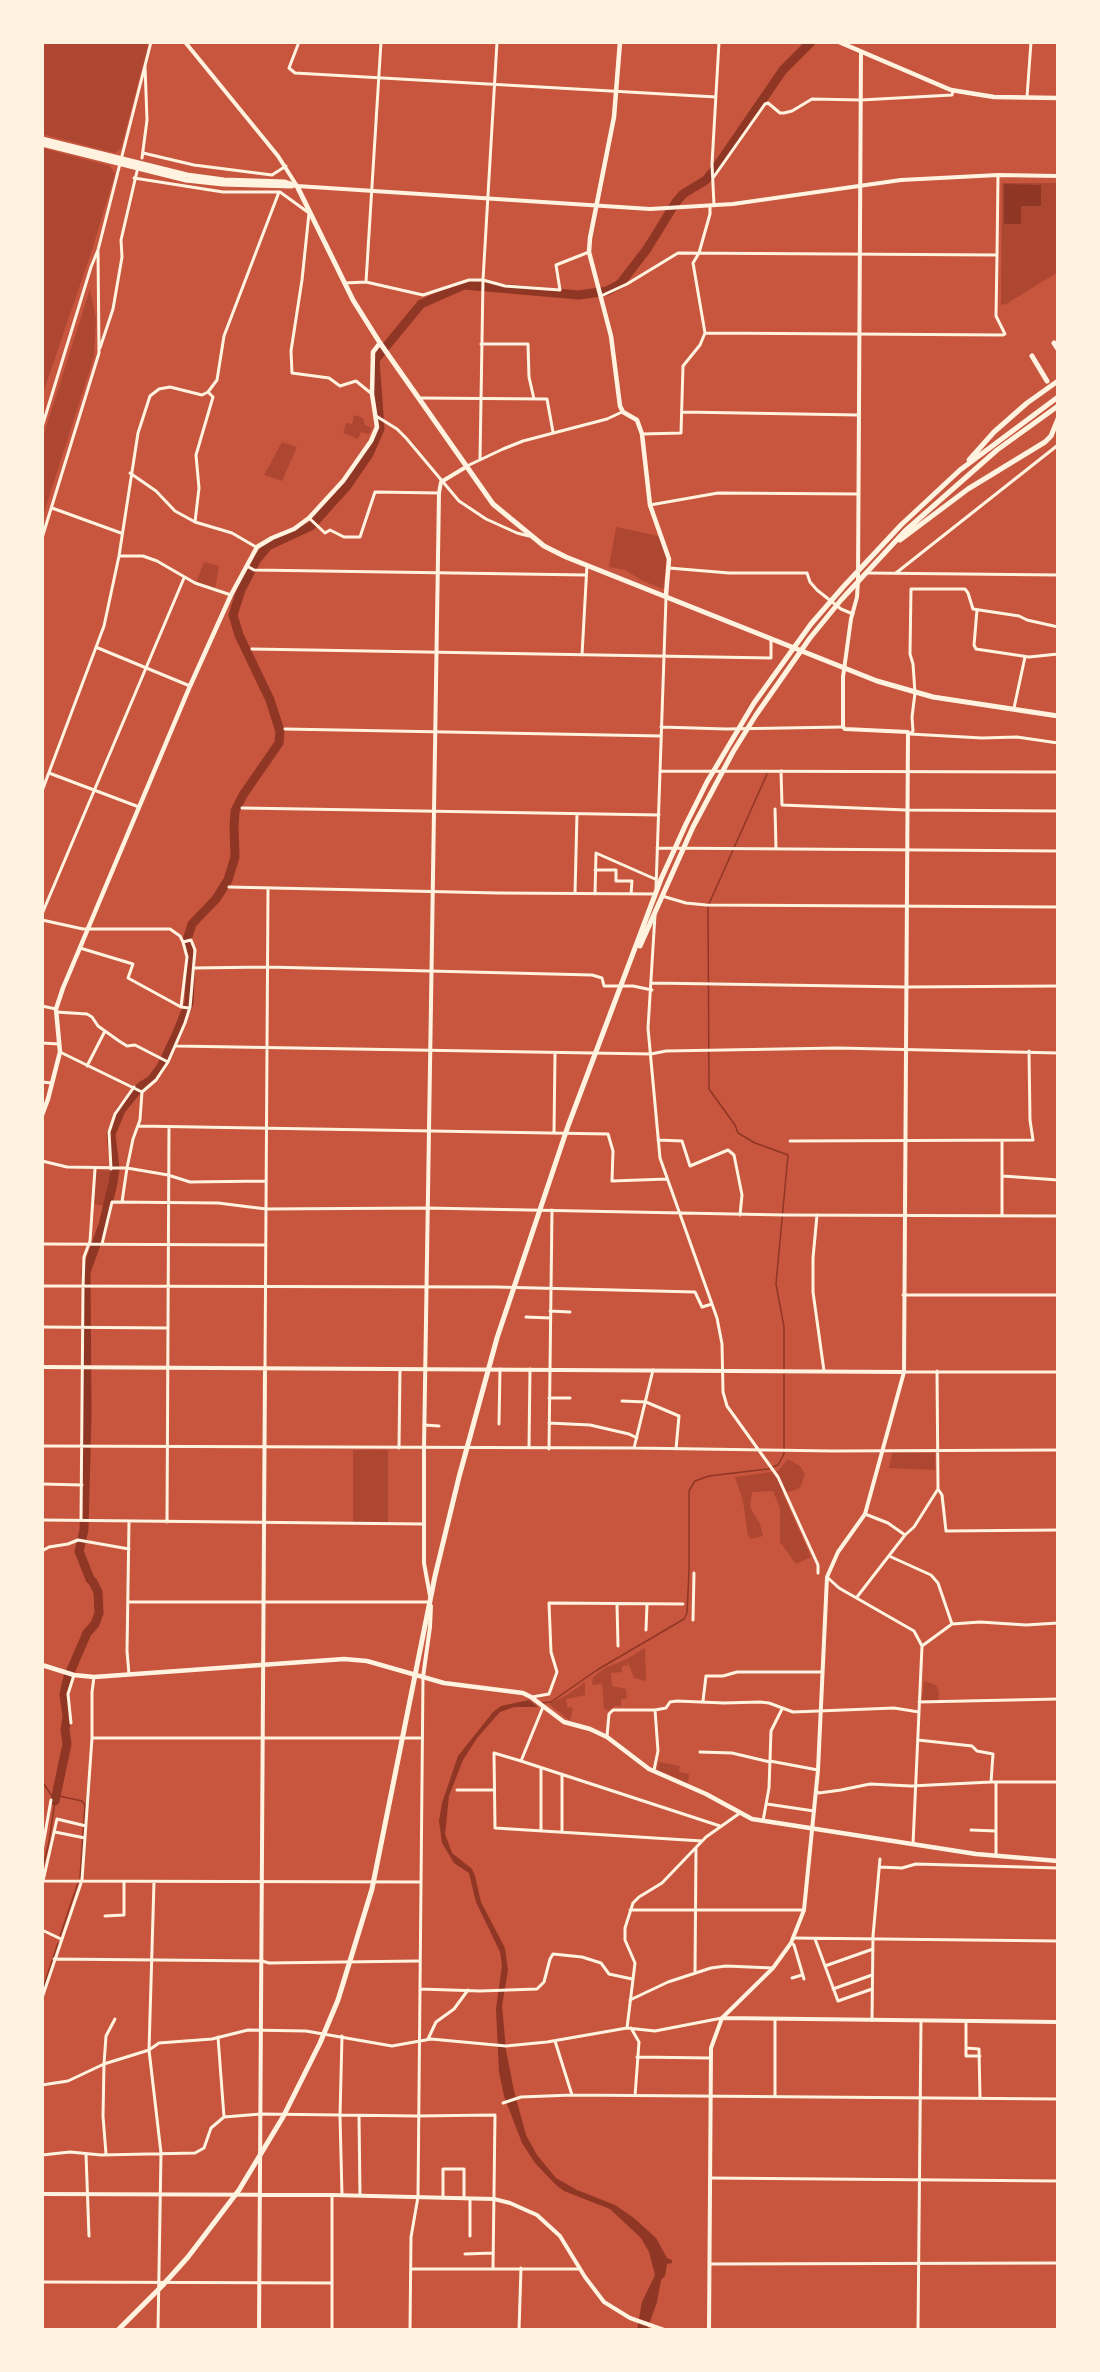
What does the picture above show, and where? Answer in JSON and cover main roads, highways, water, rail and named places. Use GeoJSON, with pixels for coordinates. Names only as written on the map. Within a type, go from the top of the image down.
{"type":"FeatureCollection","features":[{"type":"Feature","properties":{"kind":"highway"},"geometry":{"type":"LineString","coordinates":[[42,139],[114,160]]}},
{"type":"Feature","properties":{"kind":"highway"},"geometry":{"type":"LineString","coordinates":[[42,144],[114,160],[186,180],[224,184],[285,182],[297,186],[358,308],[380,343],[493,504],[544,546],[845,668],[915,693],[1058,716]]}},
{"type":"Feature","properties":{"kind":"highway"},"geometry":{"type":"LineString","coordinates":[[1054,343],[1058,349]]}},
{"type":"Feature","properties":{"kind":"highway"},"geometry":{"type":"LineString","coordinates":[[1032,356],[1047,381]]}},
{"type":"Feature","properties":{"kind":"highway"},"geometry":{"type":"LineString","coordinates":[[118,2330],[188,2257],[238,2190],[283,2117],[320,2043],[338,2000],[362,1924],[377,1866],[435,1576],[483,1390],[543,1195],[668,863],[686,824],[754,703],[811,624],[868,559],[960,470],[994,432],[1027,403],[1058,381]]}},
{"type":"Feature","properties":{"kind":"highway"},"geometry":{"type":"LineString","coordinates":[[960,470],[1058,397]]}},
{"type":"Feature","properties":{"kind":"highway"},"geometry":{"type":"LineString","coordinates":[[616,999],[680,855],[733,752],[810,638],[905,531],[967,475],[1058,406]]}},
{"type":"Feature","properties":{"kind":"highway"},"geometry":{"type":"LineString","coordinates":[[885,552],[968,489],[1044,442],[1051,436],[1058,419]]}},
{"type":"Feature","properties":{"kind":"main road"},"geometry":{"type":"LineString","coordinates":[[620,42],[614,117],[589,252],[611,336],[618,399],[622,412],[634,417],[642,434],[650,505],[664,544],[669,568],[666,595]]}},
{"type":"Feature","properties":{"kind":"main road"},"geometry":{"type":"LineString","coordinates":[[839,42],[953,90],[969,94],[1027,99],[1058,98]]}},
{"type":"Feature","properties":{"kind":"main road"},"geometry":{"type":"LineString","coordinates":[[42,1115],[60,1052],[56,1011],[80,948],[190,686],[231,595],[257,547],[311,521],[372,441],[377,427],[372,394],[373,352],[380,343]]}},
{"type":"Feature","properties":{"kind":"main road"},"geometry":{"type":"LineString","coordinates":[[42,1665],[74,1675],[94,1677],[357,1660],[444,1683],[522,1693],[531,1697],[564,1722],[590,1729],[607,1737],[627,1755],[654,1772],[763,1822],[996,1856],[1058,1861]]}},
{"type":"Feature","properties":{"kind":"waterway"},"geometry":{"type":"LineString","coordinates":[[55,1801],[67,1744],[64,1694],[68,1677],[87,1633],[95,1624],[99,1613],[98,1592],[79,1551],[84,1530],[87,1415],[86,1272],[103,1225],[113,1183],[115,1169],[111,1134],[121,1110],[161,1067],[177,1033],[189,1003],[191,961],[187,940],[192,924],[216,899],[228,880],[235,857],[235,811],[243,795],[279,743],[280,731],[270,700],[239,635],[233,615],[241,590],[257,559],[268,546],[311,526],[347,486],[369,454],[380,429],[375,360],[421,304],[464,285],[579,295],[607,291],[620,284],[647,249],[676,202],[683,194],[706,180],[783,70],[811,42]]}},
{"type":"Feature","properties":{"kind":"waterway"},"geometry":{"type":"LineString","coordinates":[[541,1703],[551,1702],[597,1670],[684,1619],[687,1613],[689,1571],[689,1491],[695,1481],[709,1476],[768,1469],[778,1465],[784,1454],[784,1327],[776,1284],[788,1155],[755,1143],[738,1133],[735,1125],[709,1089],[708,906],[767,774]]}},
{"type":"Feature","properties":{"kind":"waterway"},"geometry":{"type":"LineString","coordinates":[[42,1781],[55,1801],[42,1870]]}},
{"type":"Feature","properties":{"kind":"waterway"},"geometry":{"type":"LineString","coordinates":[[59,1796],[82,1801],[85,1805],[80,1878]]}},
{"type":"Feature","properties":{"kind":"waterway"},"geometry":{"type":"LineString","coordinates":[[60,1936],[78,1883]]}},
{"type":"Feature","properties":{"kind":"waterway"},"geometry":{"type":"LineString","coordinates":[[42,1991],[58,1943]]}}]}
